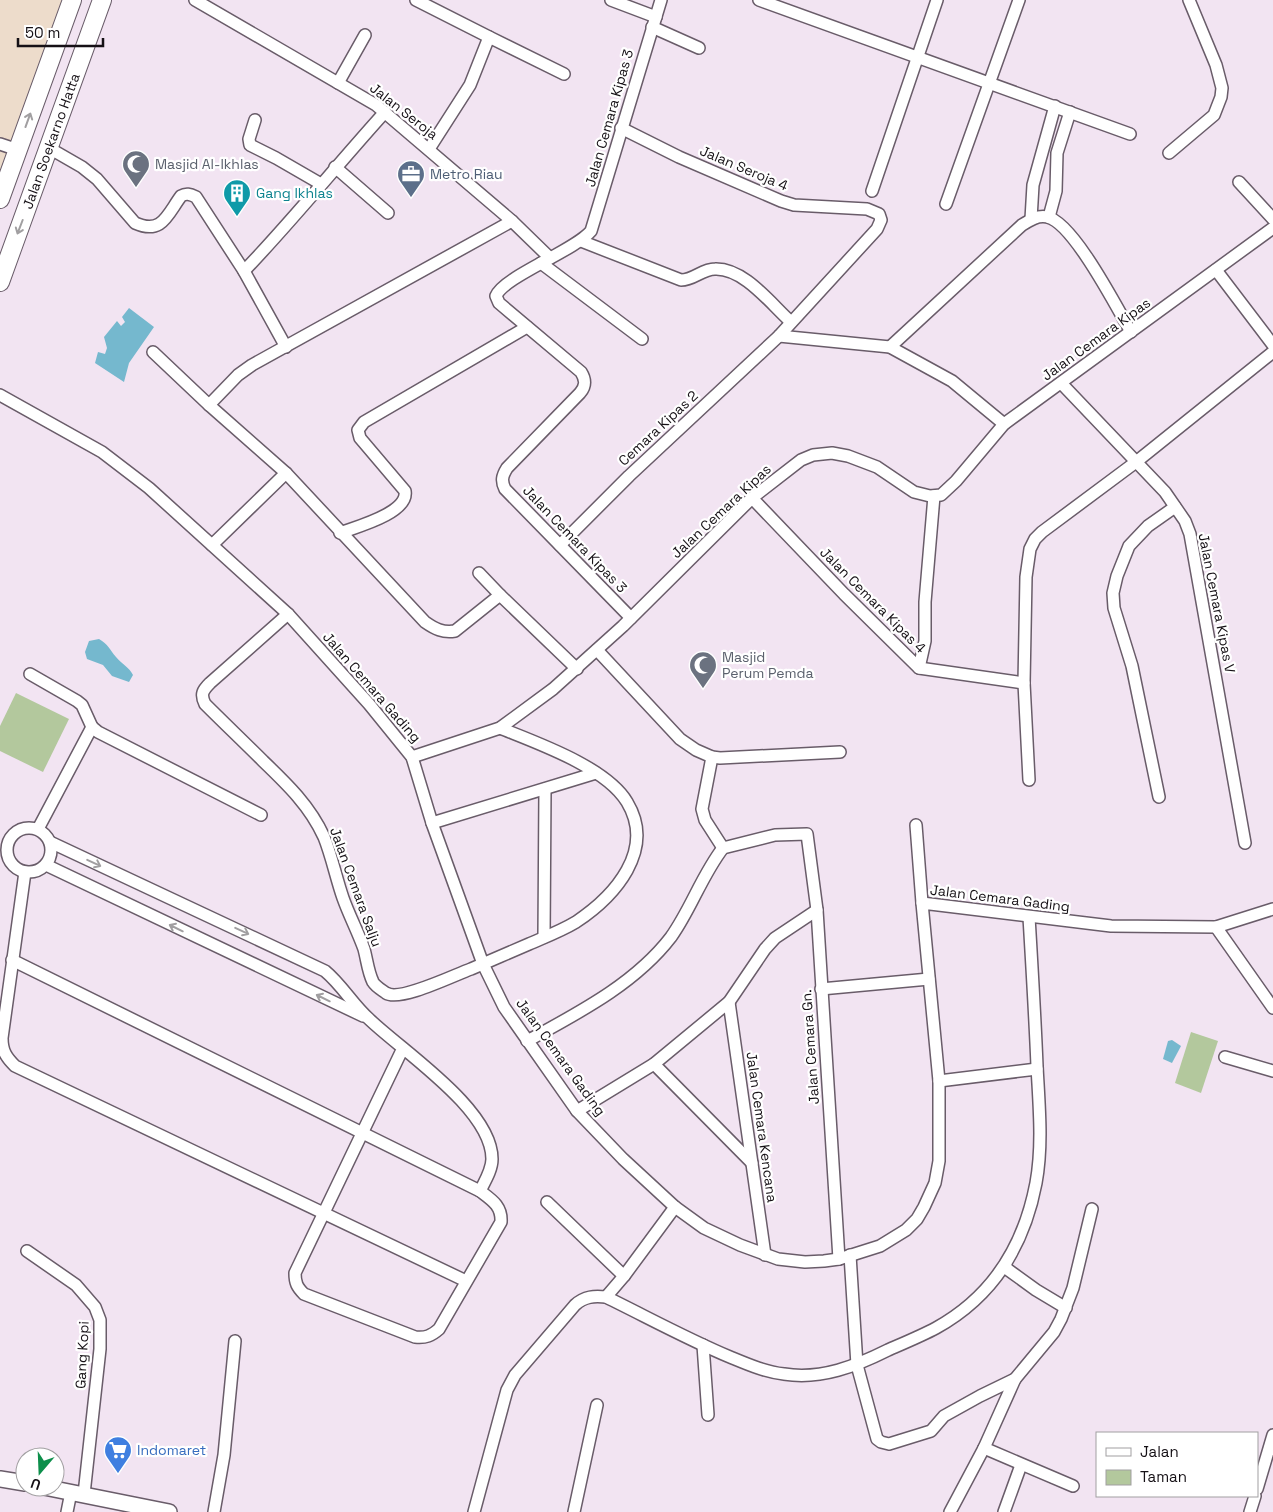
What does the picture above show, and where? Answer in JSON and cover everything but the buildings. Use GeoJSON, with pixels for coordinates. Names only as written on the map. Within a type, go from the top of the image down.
{"type":"FeatureCollection","features":[{"type":"Feature","properties":{"kind":"main road","name":"Jalan Soekarno Hatta"},"geometry":{"type":"LineString","coordinates":[[0,199],[72,0]]}},
{"type":"Feature","properties":{"kind":"main road","name":"Jalan Soekarno Hatta"},"geometry":{"type":"LineString","coordinates":[[1,274],[102,0]]}},
{"type":"Feature","properties":{"kind":"main road"},"geometry":{"type":"LineString","coordinates":[[0,1479],[15,1481]]}},
{"type":"Feature","properties":{"kind":"main road"},"geometry":{"type":"LineString","coordinates":[[65,1491],[138,1509],[169,1512]]}},
{"type":"Feature","properties":{"kind":"street","name":"Jalan Seroja"},"geometry":{"type":"LineString","coordinates":[[195,0],[376,105],[512,222],[545,261],[642,339]]}},
{"type":"Feature","properties":{"kind":"street"},"geometry":{"type":"LineString","coordinates":[[416,0],[564,74]]}},
{"type":"Feature","properties":{"kind":"street"},"geometry":{"type":"LineString","coordinates":[[611,0],[699,48]]}},
{"type":"Feature","properties":{"kind":"street","name":"Jalan Cemara Kipas 3"},"geometry":{"type":"LineString","coordinates":[[631,618],[505,489],[502,480],[507,468],[580,393],[583,389],[585,378],[581,372],[499,303],[496,296],[503,287],[581,241],[591,231],[661,0]]}},
{"type":"Feature","properties":{"kind":"street"},"geometry":{"type":"LineString","coordinates":[[759,0],[1130,134]]}},
{"type":"Feature","properties":{"kind":"street"},"geometry":{"type":"LineString","coordinates":[[872,191],[937,0]]}},
{"type":"Feature","properties":{"kind":"street"},"geometry":{"type":"LineString","coordinates":[[946,204],[1019,0]]}},
{"type":"Feature","properties":{"kind":"street"},"geometry":{"type":"LineString","coordinates":[[1169,153],[1214,115],[1221,97],[1222,88],[1216,65],[1189,0]]}},
{"type":"Feature","properties":{"kind":"street"},"geometry":{"type":"LineString","coordinates":[[338,83],[365,35]]}},
{"type":"Feature","properties":{"kind":"street"},"geometry":{"type":"LineString","coordinates":[[429,149],[470,85],[488,37]]}},
{"type":"Feature","properties":{"kind":"street"},"geometry":{"type":"LineString","coordinates":[[1031,219],[1033,186],[1055,106]]}},
{"type":"Feature","properties":{"kind":"street"},"geometry":{"type":"LineString","coordinates":[[244,271],[385,112]]}},
{"type":"Feature","properties":{"kind":"street"},"geometry":{"type":"LineString","coordinates":[[1049,217],[1056,191],[1056,160],[1070,112]]}},
{"type":"Feature","properties":{"kind":"street"},"geometry":{"type":"LineString","coordinates":[[255,120],[249,139],[250,145],[321,184]]}},
{"type":"Feature","properties":{"kind":"street","name":"Jalan Seroja 4"},"geometry":{"type":"LineString","coordinates":[[621,128],[680,157],[788,204],[867,210],[879,214],[881,220],[877,228],[779,336]]}},
{"type":"Feature","properties":{"kind":"street"},"geometry":{"type":"LineString","coordinates":[[1047,134],[1062,138]]}},
{"type":"Feature","properties":{"kind":"street"},"geometry":{"type":"LineString","coordinates":[[0,144],[18,150]]}},
{"type":"Feature","properties":{"kind":"street"},"geometry":{"type":"LineString","coordinates":[[49,148],[82,167],[97,179],[136,223],[144,227],[152,228],[160,225],[180,196],[188,194],[196,197],[244,271],[286,347]]}},
{"type":"Feature","properties":{"kind":"street"},"geometry":{"type":"LineString","coordinates":[[335,168],[388,213]]}},
{"type":"Feature","properties":{"kind":"street"},"geometry":{"type":"LineString","coordinates":[[1038,169],[1055,172]]}},
{"type":"Feature","properties":{"kind":"street"},"geometry":{"type":"LineString","coordinates":[[1238,182],[1273,219]]}},
{"type":"Feature","properties":{"kind":"street"},"geometry":{"type":"LineString","coordinates":[[890,347],[1022,224],[1042,216],[1049,217],[1059,223],[1092,265],[1131,332]]}},
{"type":"Feature","properties":{"kind":"street"},"geometry":{"type":"LineString","coordinates":[[208,406],[238,375],[252,365],[512,222]]}},
{"type":"Feature","properties":{"kind":"street","name":"Jalan Cemara Kipas"},"geometry":{"type":"LineString","coordinates":[[412,757],[500,728],[553,689],[631,618],[752,498],[800,460],[813,455],[832,453],[877,467],[914,492],[934,496],[941,494],[951,486],[1004,424],[1273,228]]}},
{"type":"Feature","properties":{"kind":"street"},"geometry":{"type":"LineString","coordinates":[[581,241],[681,280],[688,280],[707,270],[723,270],[743,277],[791,322]]}},
{"type":"Feature","properties":{"kind":"street"},"geometry":{"type":"LineString","coordinates":[[1216,270],[1273,345]]}},
{"type":"Feature","properties":{"kind":"street"},"geometry":{"type":"LineString","coordinates":[[340,533],[381,518],[405,499],[405,491],[360,438],[358,430],[364,422],[527,327]]}},
{"type":"Feature","properties":{"kind":"street"},"geometry":{"type":"LineString","coordinates":[[779,336],[890,347],[952,381],[1004,424]]}},
{"type":"Feature","properties":{"kind":"street","name":"Cemara Kipas 2"},"geometry":{"type":"LineString","coordinates":[[560,545],[628,476],[779,336]]}},
{"type":"Feature","properties":{"kind":"street"},"geometry":{"type":"LineString","coordinates":[[153,352],[208,406],[286,473],[340,533],[425,622],[433,628],[448,632],[455,631],[500,595]]}},
{"type":"Feature","properties":{"kind":"street"},"geometry":{"type":"LineString","coordinates":[[1029,780],[1024,683],[1026,576],[1030,549],[1035,539],[1053,523],[1136,462],[1273,352]]}},
{"type":"Feature","properties":{"kind":"street","name":"Jalan Cemara Kipas V"},"geometry":{"type":"LineString","coordinates":[[1061,383],[1165,492],[1185,521],[1194,546],[1245,844]]}},
{"type":"Feature","properties":{"kind":"street","name":"Jalan Cemara Gading"},"geometry":{"type":"LineString","coordinates":[[0,395],[102,452],[150,488],[288,614],[369,704],[412,757],[432,823],[483,964],[504,1007],[577,1111],[623,1159],[675,1208],[704,1228],[765,1255],[805,1262],[845,1257],[893,1240],[917,1219],[924,1208],[935,1182],[939,1161],[939,1081],[922,903],[1111,926],[1216,927],[1273,908]]}},
{"type":"Feature","properties":{"kind":"street"},"geometry":{"type":"LineString","coordinates":[[212,545],[286,473]]}},
{"type":"Feature","properties":{"kind":"street"},"geometry":{"type":"LineString","coordinates":[[919,668],[925,641],[925,602],[934,496]]}},
{"type":"Feature","properties":{"kind":"street","name":"Jalan Cemara Kipas 4"},"geometry":{"type":"LineString","coordinates":[[752,498],[844,594],[919,668],[1024,683]]}},
{"type":"Feature","properties":{"kind":"street"},"geometry":{"type":"LineString","coordinates":[[1159,797],[1132,666],[1114,608],[1113,592],[1129,546],[1148,526],[1175,507]]}},
{"type":"Feature","properties":{"kind":"street"},"geometry":{"type":"LineString","coordinates":[[479,573],[577,669]]}},
{"type":"Feature","properties":{"kind":"street","name":"Jalan Cemara Salju"},"geometry":{"type":"LineString","coordinates":[[288,614],[204,690],[202,698],[205,704],[296,793],[310,811],[329,851],[344,901],[364,949],[371,976],[377,986],[389,995],[403,995],[483,964]]}},
{"type":"Feature","properties":{"kind":"street"},"geometry":{"type":"LineString","coordinates":[[597,650],[680,739],[696,750],[712,757],[840,752]]}},
{"type":"Feature","properties":{"kind":"street"},"geometry":{"type":"LineString","coordinates":[[30,674],[78,701],[82,705],[92,727],[98,732],[261,815]]}},
{"type":"Feature","properties":{"kind":"street"},"geometry":{"type":"LineString","coordinates":[[38,830],[92,727]]}},
{"type":"Feature","properties":{"kind":"street"},"geometry":{"type":"LineString","coordinates":[[483,964],[574,923],[591,910],[618,883],[634,858],[637,846],[634,816],[622,794],[596,773],[544,746],[500,728]]}},
{"type":"Feature","properties":{"kind":"street"},"geometry":{"type":"LineString","coordinates":[[527,1041],[598,999],[637,972],[653,957],[676,929],[723,848],[705,820],[702,809],[712,757]]}},
{"type":"Feature","properties":{"kind":"street"},"geometry":{"type":"LineString","coordinates":[[432,823],[596,773]]}},
{"type":"Feature","properties":{"kind":"street"},"geometry":{"type":"LineString","coordinates":[[544,937],[545,789]]}},
{"type":"Feature","properties":{"kind":"street"},"geometry":{"type":"LineString","coordinates":[[916,825],[922,903]]}},
{"type":"Feature","properties":{"kind":"street"},"geometry":{"type":"LineString","coordinates":[[24,828],[38,830],[47,837],[52,854],[46,865],[36,872],[25,872],[14,866],[4,854],[12,835],[24,828]]}},
{"type":"Feature","properties":{"kind":"street"},"geometry":{"type":"LineString","coordinates":[[0,831],[12,835]]}},
{"type":"Feature","properties":{"kind":"street","name":"Jalan Cemara Gn."},"geometry":{"type":"LineString","coordinates":[[723,848],[775,835],[807,834],[817,910],[821,988],[845,1257],[858,1365],[877,1439],[887,1444],[931,1430],[944,1416],[1015,1379]]}},
{"type":"Feature","properties":{"kind":"street"},"geometry":{"type":"LineString","coordinates":[[50,842],[320,968],[333,978],[367,1018],[459,1098],[484,1132],[491,1150],[492,1160],[490,1170],[480,1191]]}},
{"type":"Feature","properties":{"kind":"street"},"geometry":{"type":"LineString","coordinates":[[46,865],[367,1018]]}},
{"type":"Feature","properties":{"kind":"street"},"geometry":{"type":"LineString","coordinates":[[25,872],[2,1038],[2,1048],[7,1058],[16,1066],[466,1281]]}},
{"type":"Feature","properties":{"kind":"street"},"geometry":{"type":"LineString","coordinates":[[577,1111],[654,1064],[729,1002],[765,949],[775,938],[817,910]]}},
{"type":"Feature","properties":{"kind":"street"},"geometry":{"type":"LineString","coordinates":[[474,1512],[506,1390],[515,1375],[576,1305],[587,1297],[606,1297],[703,1345],[758,1368],[782,1374],[802,1376],[823,1374],[858,1365],[936,1328],[962,1311],[987,1288],[1006,1266],[1018,1243],[1027,1219],[1037,1181],[1040,1113],[1029,917]]}},
{"type":"Feature","properties":{"kind":"street"},"geometry":{"type":"LineString","coordinates":[[1216,927],[1273,1008]]}},
{"type":"Feature","properties":{"kind":"street"},"geometry":{"type":"LineString","coordinates":[[12,960],[363,1132],[480,1191],[496,1203],[500,1208],[501,1222],[439,1329],[425,1338],[415,1338],[304,1294],[295,1282],[295,1272],[363,1132],[403,1048]]}},
{"type":"Feature","properties":{"kind":"street"},"geometry":{"type":"LineString","coordinates":[[821,988],[929,979]]}},
{"type":"Feature","properties":{"kind":"street","name":"Jalan Cemara Kencana"},"geometry":{"type":"LineString","coordinates":[[729,1002],[765,1255]]}},
{"type":"Feature","properties":{"kind":"street"},"geometry":{"type":"LineString","coordinates":[[1225,1057],[1273,1071]]}},
{"type":"Feature","properties":{"kind":"street"},"geometry":{"type":"LineString","coordinates":[[654,1064],[752,1163]]}},
{"type":"Feature","properties":{"kind":"street"},"geometry":{"type":"LineString","coordinates":[[939,1081],[1037,1069]]}},
{"type":"Feature","properties":{"kind":"street"},"geometry":{"type":"LineString","coordinates":[[547,1202],[624,1276]]}},
{"type":"Feature","properties":{"kind":"street"},"geometry":{"type":"LineString","coordinates":[[606,1297],[675,1208]]}},
{"type":"Feature","properties":{"kind":"street"},"geometry":{"type":"LineString","coordinates":[[950,1512],[984,1448],[1015,1379],[1054,1332],[1066,1308],[1092,1209]]}},
{"type":"Feature","properties":{"kind":"street","name":"Gang Kopi"},"geometry":{"type":"LineString","coordinates":[[27,1251],[76,1285],[95,1307],[100,1320],[100,1349],[78,1493],[67,1512]]}},
{"type":"Feature","properties":{"kind":"street"},"geometry":{"type":"LineString","coordinates":[[1006,1266],[1036,1290],[1066,1308]]}},
{"type":"Feature","properties":{"kind":"street"},"geometry":{"type":"LineString","coordinates":[[214,1512],[224,1455],[235,1341]]}},
{"type":"Feature","properties":{"kind":"street"},"geometry":{"type":"LineString","coordinates":[[703,1345],[708,1415]]}},
{"type":"Feature","properties":{"kind":"street"},"geometry":{"type":"LineString","coordinates":[[574,1512],[596,1405]]}},
{"type":"Feature","properties":{"kind":"street"},"geometry":{"type":"LineString","coordinates":[[1258,1487],[1269,1466],[1273,1434]]}},
{"type":"Feature","properties":{"kind":"street"},"geometry":{"type":"LineString","coordinates":[[984,1448],[1073,1486]]}},
{"type":"Feature","properties":{"kind":"street"},"geometry":{"type":"LineString","coordinates":[[1004,1512],[1021,1465]]}},
{"type":"Feature","properties":{"kind":"street"},"geometry":{"type":"LineString","coordinates":[[1250,1512],[1255,1497]]}},
{"type":"Feature","properties":{"kind":"shaded area"},"geometry":{"type":"Polygon","coordinates":[[[0,0],[68,0],[0,190],[0,0]]]}},
{"type":"Feature","properties":{"kind":"green space"},"geometry":{"type":"Polygon","coordinates":[[[16,693],[69,719],[43,772],[0,751],[0,726],[16,693]]]}},
{"type":"Feature","properties":{"kind":"green space"},"geometry":{"type":"Polygon","coordinates":[[[1191,1032],[1218,1041],[1201,1093],[1175,1083],[1191,1032]]]}},
{"type":"Feature","properties":{"kind":"water"},"geometry":{"type":"Polygon","coordinates":[[[129,308],[154,327],[129,363],[124,382],[95,363],[98,352],[105,354],[107,348],[104,337],[117,321],[121,326],[125,322],[122,317],[129,308]]]}},
{"type":"Feature","properties":{"kind":"water"},"geometry":{"type":"Polygon","coordinates":[[[99,639],[107,645],[131,672],[133,675],[129,682],[112,676],[103,665],[87,659],[85,652],[89,641],[99,639]]]}},
{"type":"Feature","properties":{"kind":"water"},"geometry":{"type":"Polygon","coordinates":[[[1172,1040],[1181,1046],[1172,1063],[1163,1059],[1168,1041],[1172,1040]]]}},
{"type":"Feature","properties":{"kind":"place","name":"Masjid Al-Ikhlas"},"geometry":{"type":"Point","coordinates":[136,188]}},
{"type":"Feature","properties":{"kind":"place","name":"Metro Riau"},"geometry":{"type":"Point","coordinates":[411,198]}},
{"type":"Feature","properties":{"kind":"place","name":"Gang Ikhlas"},"geometry":{"type":"Point","coordinates":[237,217]}},
{"type":"Feature","properties":{"kind":"place","name":"Masjid Perum Pemda"},"geometry":{"type":"Point","coordinates":[703,689]}},
{"type":"Feature","properties":{"kind":"place","name":"Indomaret"},"geometry":{"type":"Point","coordinates":[118,1474]}}]}
